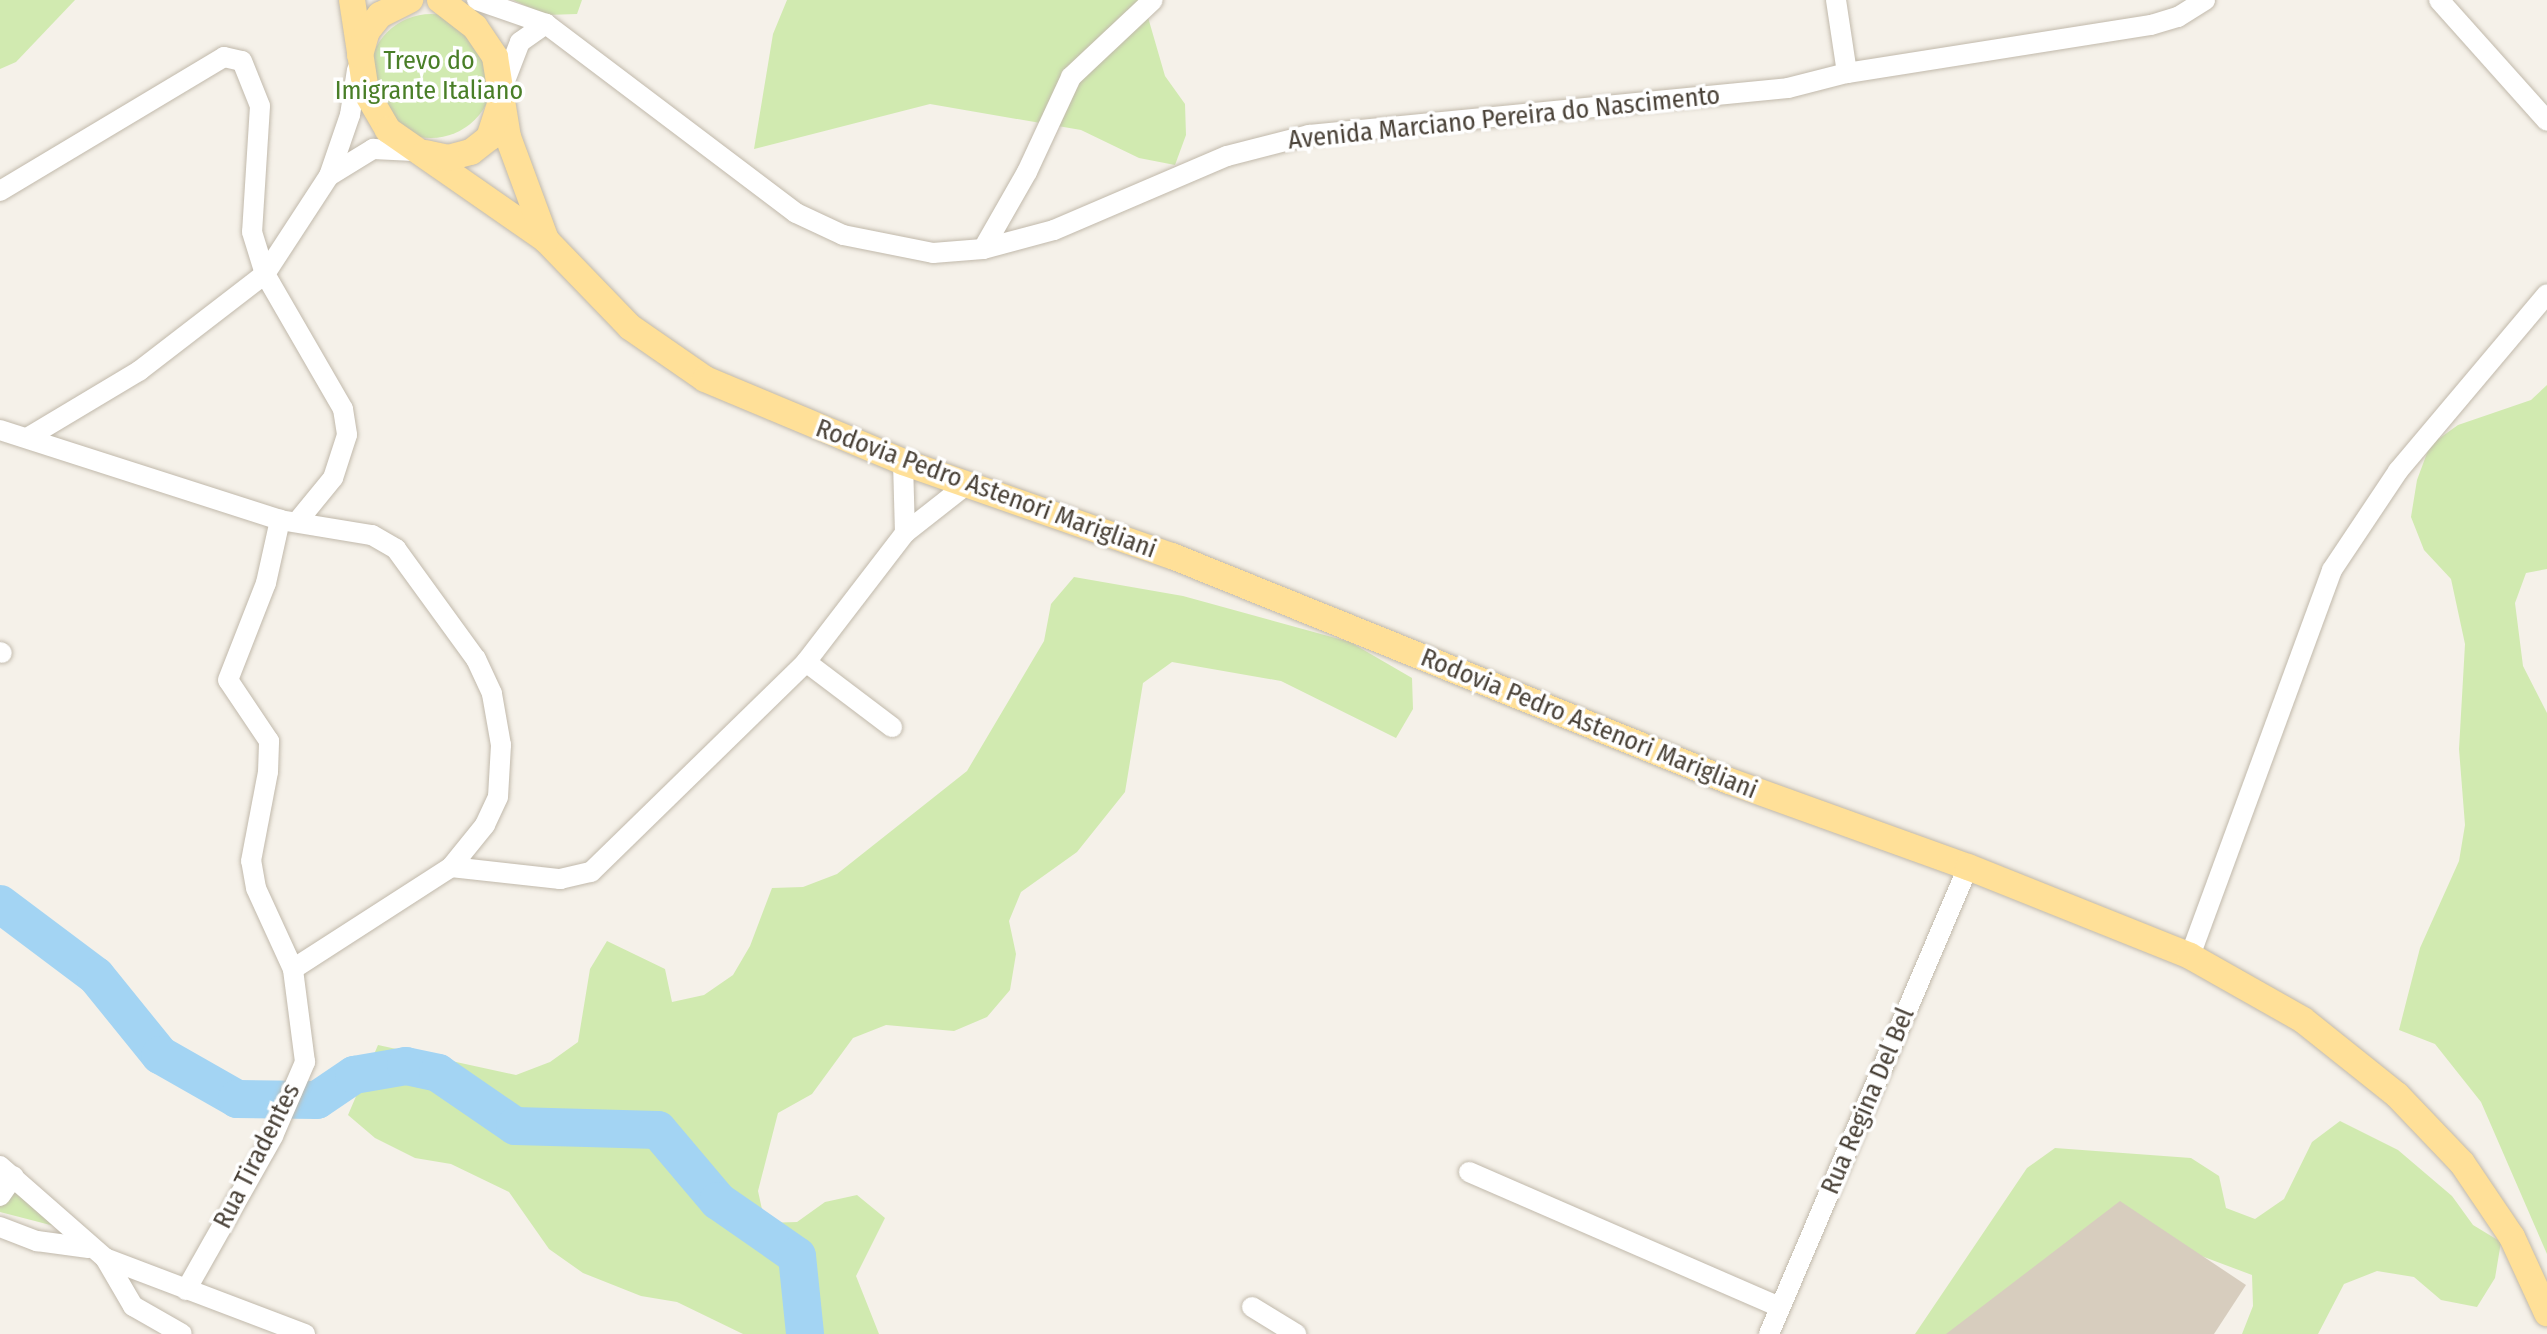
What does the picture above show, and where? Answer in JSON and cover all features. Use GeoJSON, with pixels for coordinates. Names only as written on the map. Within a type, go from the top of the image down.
{"type":"FeatureCollection","features":[{"type":"Feature","properties":{"kind":"main road","name":"Rodovia Pedro Astenori Marigliani"},"geometry":{"type":"LineString","coordinates":[[352,0],[359,58],[377,117],[414,151],[546,240],[630,327],[705,379],[903,462],[1172,556],[1729,781],[1968,867],[2190,956],[2303,1020],[2397,1095],[2462,1163],[2512,1237],[2547,1313]]}},
{"type":"Feature","properties":{"kind":"main road"},"geometry":{"type":"LineString","coordinates":[[359,58],[367,31],[380,15],[410,0]]}},
{"type":"Feature","properties":{"kind":"main road","name":"Rodovia Pedro Astenori Marigliani"},"geometry":{"type":"LineString","coordinates":[[440,0],[486,40],[501,92],[508,137],[546,240]]}},
{"type":"Feature","properties":{"kind":"main road"},"geometry":{"type":"LineString","coordinates":[[414,151],[448,158],[471,152],[489,138],[499,116],[501,92]]}},
{"type":"Feature","properties":{"kind":"street","name":"Avenida Marciano Pereira do Nascimento"},"geometry":{"type":"LineString","coordinates":[[477,0],[546,24],[796,213],[843,235],[891,248],[933,253],[983,249],[1054,230],[1227,156],[1309,135],[1697,100],[1788,88],[1847,73],[2151,25],[2178,17],[2205,0]]}},
{"type":"Feature","properties":{"kind":"street"},"geometry":{"type":"LineString","coordinates":[[983,249],[1027,172],[1071,77],[1153,0]]}},
{"type":"Feature","properties":{"kind":"street"},"geometry":{"type":"LineString","coordinates":[[1836,0],[1847,73]]}},
{"type":"Feature","properties":{"kind":"street"},"geometry":{"type":"LineString","coordinates":[[2439,0],[2547,121]]}},
{"type":"Feature","properties":{"kind":"street"},"geometry":{"type":"LineString","coordinates":[[501,92],[520,42],[546,24]]}},
{"type":"Feature","properties":{"kind":"street"},"geometry":{"type":"LineString","coordinates":[[0,191],[224,57],[242,61],[260,106],[250,208],[265,274],[332,387],[347,435],[333,478],[288,521]]}},
{"type":"Feature","properties":{"kind":"street"},"geometry":{"type":"LineString","coordinates":[[27,438],[139,371],[265,274],[329,176],[350,115],[359,58]]}},
{"type":"Feature","properties":{"kind":"street"},"geometry":{"type":"LineString","coordinates":[[329,176],[373,149],[414,151]]}},
{"type":"Feature","properties":{"kind":"street"},"geometry":{"type":"LineString","coordinates":[[2190,956],[2332,570],[2398,471],[2547,294]]}},
{"type":"Feature","properties":{"kind":"street"},"geometry":{"type":"LineString","coordinates":[[0,430],[288,521],[372,535],[396,549],[476,659],[492,694],[501,745],[498,797],[485,825],[451,867],[293,969]]}},
{"type":"Feature","properties":{"kind":"street"},"geometry":{"type":"LineString","coordinates":[[903,462],[905,533]]}},
{"type":"Feature","properties":{"kind":"street"},"geometry":{"type":"LineString","coordinates":[[451,867],[560,879],[591,872],[806,662],[905,533],[966,485]]}},
{"type":"Feature","properties":{"kind":"street","name":"Rua Tiradentes"},"geometry":{"type":"LineString","coordinates":[[186,1290],[273,1136],[305,1062],[293,969],[256,888],[251,861],[268,772],[269,741],[228,680],[288,521]]}},
{"type":"Feature","properties":{"kind":"street"},"geometry":{"type":"LineString","coordinates":[[806,662],[892,727]]}},
{"type":"Feature","properties":{"kind":"street","name":"Rua Regina Del Bel"},"geometry":{"type":"LineString","coordinates":[[1769,1334],[1968,867]]}},
{"type":"Feature","properties":{"kind":"street"},"geometry":{"type":"LineString","coordinates":[[0,1196],[7,1171],[61,1215],[97,1253],[133,1306],[182,1334]]}},
{"type":"Feature","properties":{"kind":"street"},"geometry":{"type":"LineString","coordinates":[[1469,1172],[1780,1307]]}},
{"type":"Feature","properties":{"kind":"street"},"geometry":{"type":"LineString","coordinates":[[0,1227],[37,1241],[97,1253],[305,1334]]}},
{"type":"Feature","properties":{"kind":"street"},"geometry":{"type":"LineString","coordinates":[[1252,1307],[1296,1334]]}},
{"type":"Feature","properties":{"kind":"green space"},"geometry":{"type":"Polygon","coordinates":[[[0,0],[75,0],[16,62],[0,69],[0,0]]]}},
{"type":"Feature","properties":{"kind":"green space"},"geometry":{"type":"Polygon","coordinates":[[[513,0],[582,0],[577,14],[546,15],[513,0]]]}},
{"type":"Feature","properties":{"kind":"green space"},"geometry":{"type":"Polygon","coordinates":[[[787,0],[1143,0],[1165,76],[1185,104],[1186,135],[1175,165],[1139,158],[1081,130],[930,104],[754,149],[773,34],[787,0]]]}},
{"type":"Feature","properties":{"kind":"green space","name":"Trevo do Imigrante Italiano"},"geometry":{"type":"Polygon","coordinates":[[[431,14],[455,19],[475,32],[488,52],[493,76],[488,100],[475,120],[455,133],[431,138],[407,133],[387,120],[374,100],[369,76],[374,52],[387,32],[407,19],[431,14]]]}},
{"type":"Feature","properties":{"kind":"green space"},"geometry":{"type":"Polygon","coordinates":[[[2547,385],[2547,569],[2526,573],[2515,603],[2523,666],[2547,713],[2547,1254],[2481,1102],[2435,1044],[2399,1030],[2420,948],[2459,861],[2465,825],[2459,749],[2465,644],[2451,579],[2424,550],[2411,517],[2417,480],[2430,445],[2458,425],[2531,400],[2547,385]]]}},
{"type":"Feature","properties":{"kind":"green space"},"geometry":{"type":"Polygon","coordinates":[[[1074,577],[1183,596],[1350,642],[1412,678],[1413,709],[1396,738],[1281,681],[1172,662],[1143,683],[1125,792],[1077,852],[1021,892],[1009,921],[1016,954],[1010,990],[987,1017],[954,1031],[886,1025],[853,1038],[812,1094],[778,1113],[758,1191],[765,1223],[797,1222],[825,1202],[857,1195],[885,1218],[856,1276],[879,1334],[743,1334],[677,1302],[641,1296],[583,1273],[549,1249],[509,1192],[451,1164],[415,1158],[375,1138],[348,1115],[378,1045],[516,1075],[550,1062],[578,1042],[590,969],[607,941],[665,969],[672,1002],[704,995],[733,975],[750,946],[772,888],[803,887],[837,874],[967,771],[1044,641],[1051,604],[1074,577]]]}},
{"type":"Feature","properties":{"kind":"green space"},"geometry":{"type":"Polygon","coordinates":[[[2340,1121],[2398,1150],[2452,1196],[2473,1225],[2501,1242],[2495,1278],[2477,1307],[2441,1300],[2414,1277],[2377,1271],[2344,1284],[2318,1334],[2242,1334],[2253,1306],[2252,1275],[2188,1251],[2017,1334],[1915,1334],[2027,1168],[2055,1148],[2191,1158],[2219,1176],[2226,1208],[2255,1219],[2284,1199],[2312,1142],[2340,1121]]]}},
{"type":"Feature","properties":{"kind":"green space"},"geometry":{"type":"Polygon","coordinates":[[[0,1180],[66,1229],[0,1212],[0,1180]]]}},
{"type":"Feature","properties":{"kind":"building"},"geometry":{"type":"Polygon","coordinates":[[[2120,1201],[2246,1285],[2214,1334],[1946,1334],[2120,1201]]]}},
{"type":"Feature","properties":{"kind":"waterway"},"geometry":{"type":"LineString","coordinates":[[0,904],[96,976],[160,1055],[237,1099],[317,1100],[354,1075],[406,1066],[438,1073],[515,1126],[658,1130],[718,1201],[797,1256],[805,1334]]}}]}
